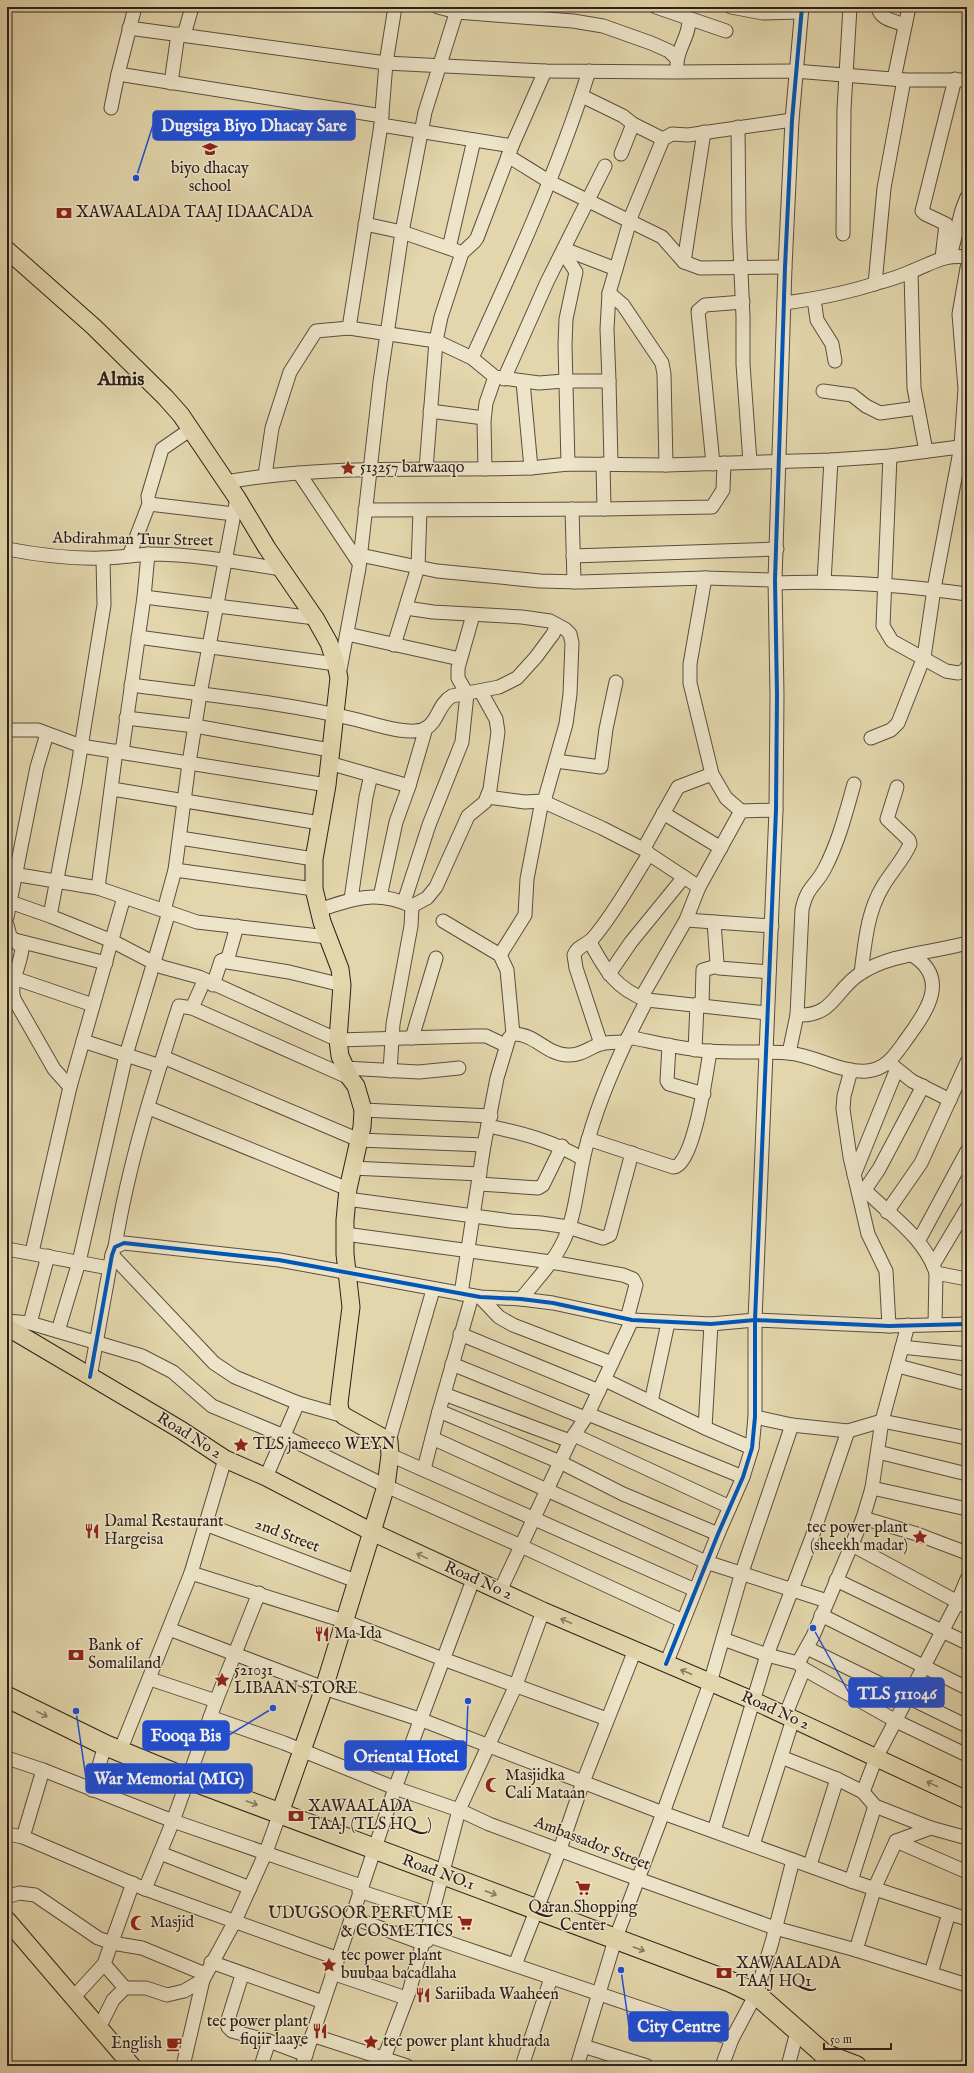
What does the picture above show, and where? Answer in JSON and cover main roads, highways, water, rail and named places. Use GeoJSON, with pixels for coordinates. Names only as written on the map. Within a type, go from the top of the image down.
{"type":"FeatureCollection","features":[{"type":"Feature","properties":{"kind":"highway","name":"Road NO.1"},"geometry":{"type":"LineString","coordinates":[[7,1697],[112,1748],[188,1779],[374,1850],[731,1982],[756,1994],[797,2032],[822,2060],[856,2066]]}},
{"type":"Feature","properties":{"kind":"main road"},"geometry":{"type":"LineString","coordinates":[[7,250],[94,327],[165,397],[191,429],[226,482],[236,506],[315,618],[329,643],[338,671],[327,784],[314,860],[314,889],[319,910],[340,969],[342,985],[338,1040],[340,1056],[347,1073],[356,1086],[363,1110],[362,1127],[352,1168],[348,1194],[345,1234],[350,1307],[339,1403],[340,1411],[344,1416],[389,1448],[386,1486],[324,1688],[280,1813]]}},
{"type":"Feature","properties":{"kind":"main road","name":"Road No 2"},"geometry":{"type":"LineString","coordinates":[[7,1327],[181,1430],[224,1459],[266,1477],[372,1532],[500,1592],[754,1701],[967,1800]]}},
{"type":"Feature","properties":{"kind":"main road"},"geometry":{"type":"LineString","coordinates":[[7,1920],[132,2066]]}},
{"type":"Feature","properties":{"kind":"place","name":"biyo dhacay school"},"geometry":{"type":"Point","coordinates":[210,149]}},
{"type":"Feature","properties":{"kind":"place","name":"Dugsiga Biyo Dhacay Sare"},"geometry":{"type":"Point","coordinates":[136,178]}},
{"type":"Feature","properties":{"kind":"place","name":"XAWAALADA TAAJ IDAACADA"},"geometry":{"type":"Point","coordinates":[64,213]}},
{"type":"Feature","properties":{"kind":"place","name":"513257 barwaaqo"},"geometry":{"type":"Point","coordinates":[348,468]}},
{"type":"Feature","properties":{"kind":"place","name":"TLS jameeco WEYN"},"geometry":{"type":"Point","coordinates":[241,1445]}},
{"type":"Feature","properties":{"kind":"place","name":"Damal Restaurant Hargeisa"},"geometry":{"type":"Point","coordinates":[92,1531]}},
{"type":"Feature","properties":{"kind":"place","name":"tec power plant (sheekh madar)"},"geometry":{"type":"Point","coordinates":[920,1537]}},
{"type":"Feature","properties":{"kind":"place","name":"TLS 511046"},"geometry":{"type":"Point","coordinates":[813,1628]}},
{"type":"Feature","properties":{"kind":"place","name":"Ma Ida"},"geometry":{"type":"Point","coordinates":[322,1634]}},
{"type":"Feature","properties":{"kind":"place","name":"Bank of Somaliland"},"geometry":{"type":"Point","coordinates":[76,1655]}},
{"type":"Feature","properties":{"kind":"place","name":"521031 LIBAAN STORE"},"geometry":{"type":"Point","coordinates":[222,1680]}},
{"type":"Feature","properties":{"kind":"place","name":"Oriental Hotel"},"geometry":{"type":"Point","coordinates":[468,1701]}},
{"type":"Feature","properties":{"kind":"place","name":"Fooqa Bis"},"geometry":{"type":"Point","coordinates":[273,1708]}},
{"type":"Feature","properties":{"kind":"place","name":"War Memorial (MIG)"},"geometry":{"type":"Point","coordinates":[76,1711]}},
{"type":"Feature","properties":{"kind":"place","name":"Masjidka Cali Mataan"},"geometry":{"type":"Point","coordinates":[493,1785]}},
{"type":"Feature","properties":{"kind":"place","name":"XAWAALADA TAAJ (TLS HQ)"},"geometry":{"type":"Point","coordinates":[296,1816]}},
{"type":"Feature","properties":{"kind":"place","name":"Qaran Shopping Center"},"geometry":{"type":"Point","coordinates":[583,1888]}},
{"type":"Feature","properties":{"kind":"place","name":"Masjid"},"geometry":{"type":"Point","coordinates":[138,1923]}},
{"type":"Feature","properties":{"kind":"place","name":"UDUGSOOR PERFUME & COSMETICS"},"geometry":{"type":"Point","coordinates":[465,1923]}},
{"type":"Feature","properties":{"kind":"place","name":"tec power plant buubaa bacadlaha"},"geometry":{"type":"Point","coordinates":[329,1965]}},
{"type":"Feature","properties":{"kind":"place","name":"City Centre"},"geometry":{"type":"Point","coordinates":[621,1970]}},
{"type":"Feature","properties":{"kind":"place","name":"XAWAALADA TAAJ HQ1"},"geometry":{"type":"Point","coordinates":[724,1973]}},
{"type":"Feature","properties":{"kind":"place","name":"Sariibada Waaheen"},"geometry":{"type":"Point","coordinates":[423,1995]}},
{"type":"Feature","properties":{"kind":"place","name":"tec power plant fiqiir laaye"},"geometry":{"type":"Point","coordinates":[320,2031]}},
{"type":"Feature","properties":{"kind":"place","name":"tec power plant khudrada"},"geometry":{"type":"Point","coordinates":[371,2042]}},
{"type":"Feature","properties":{"kind":"place","name":"English"},"geometry":{"type":"Point","coordinates":[174,2044]}},
{"type":"Feature","properties":{"kind":"district","name":"Almis"},"geometry":{"type":"Point","coordinates":[121,379]}}]}
